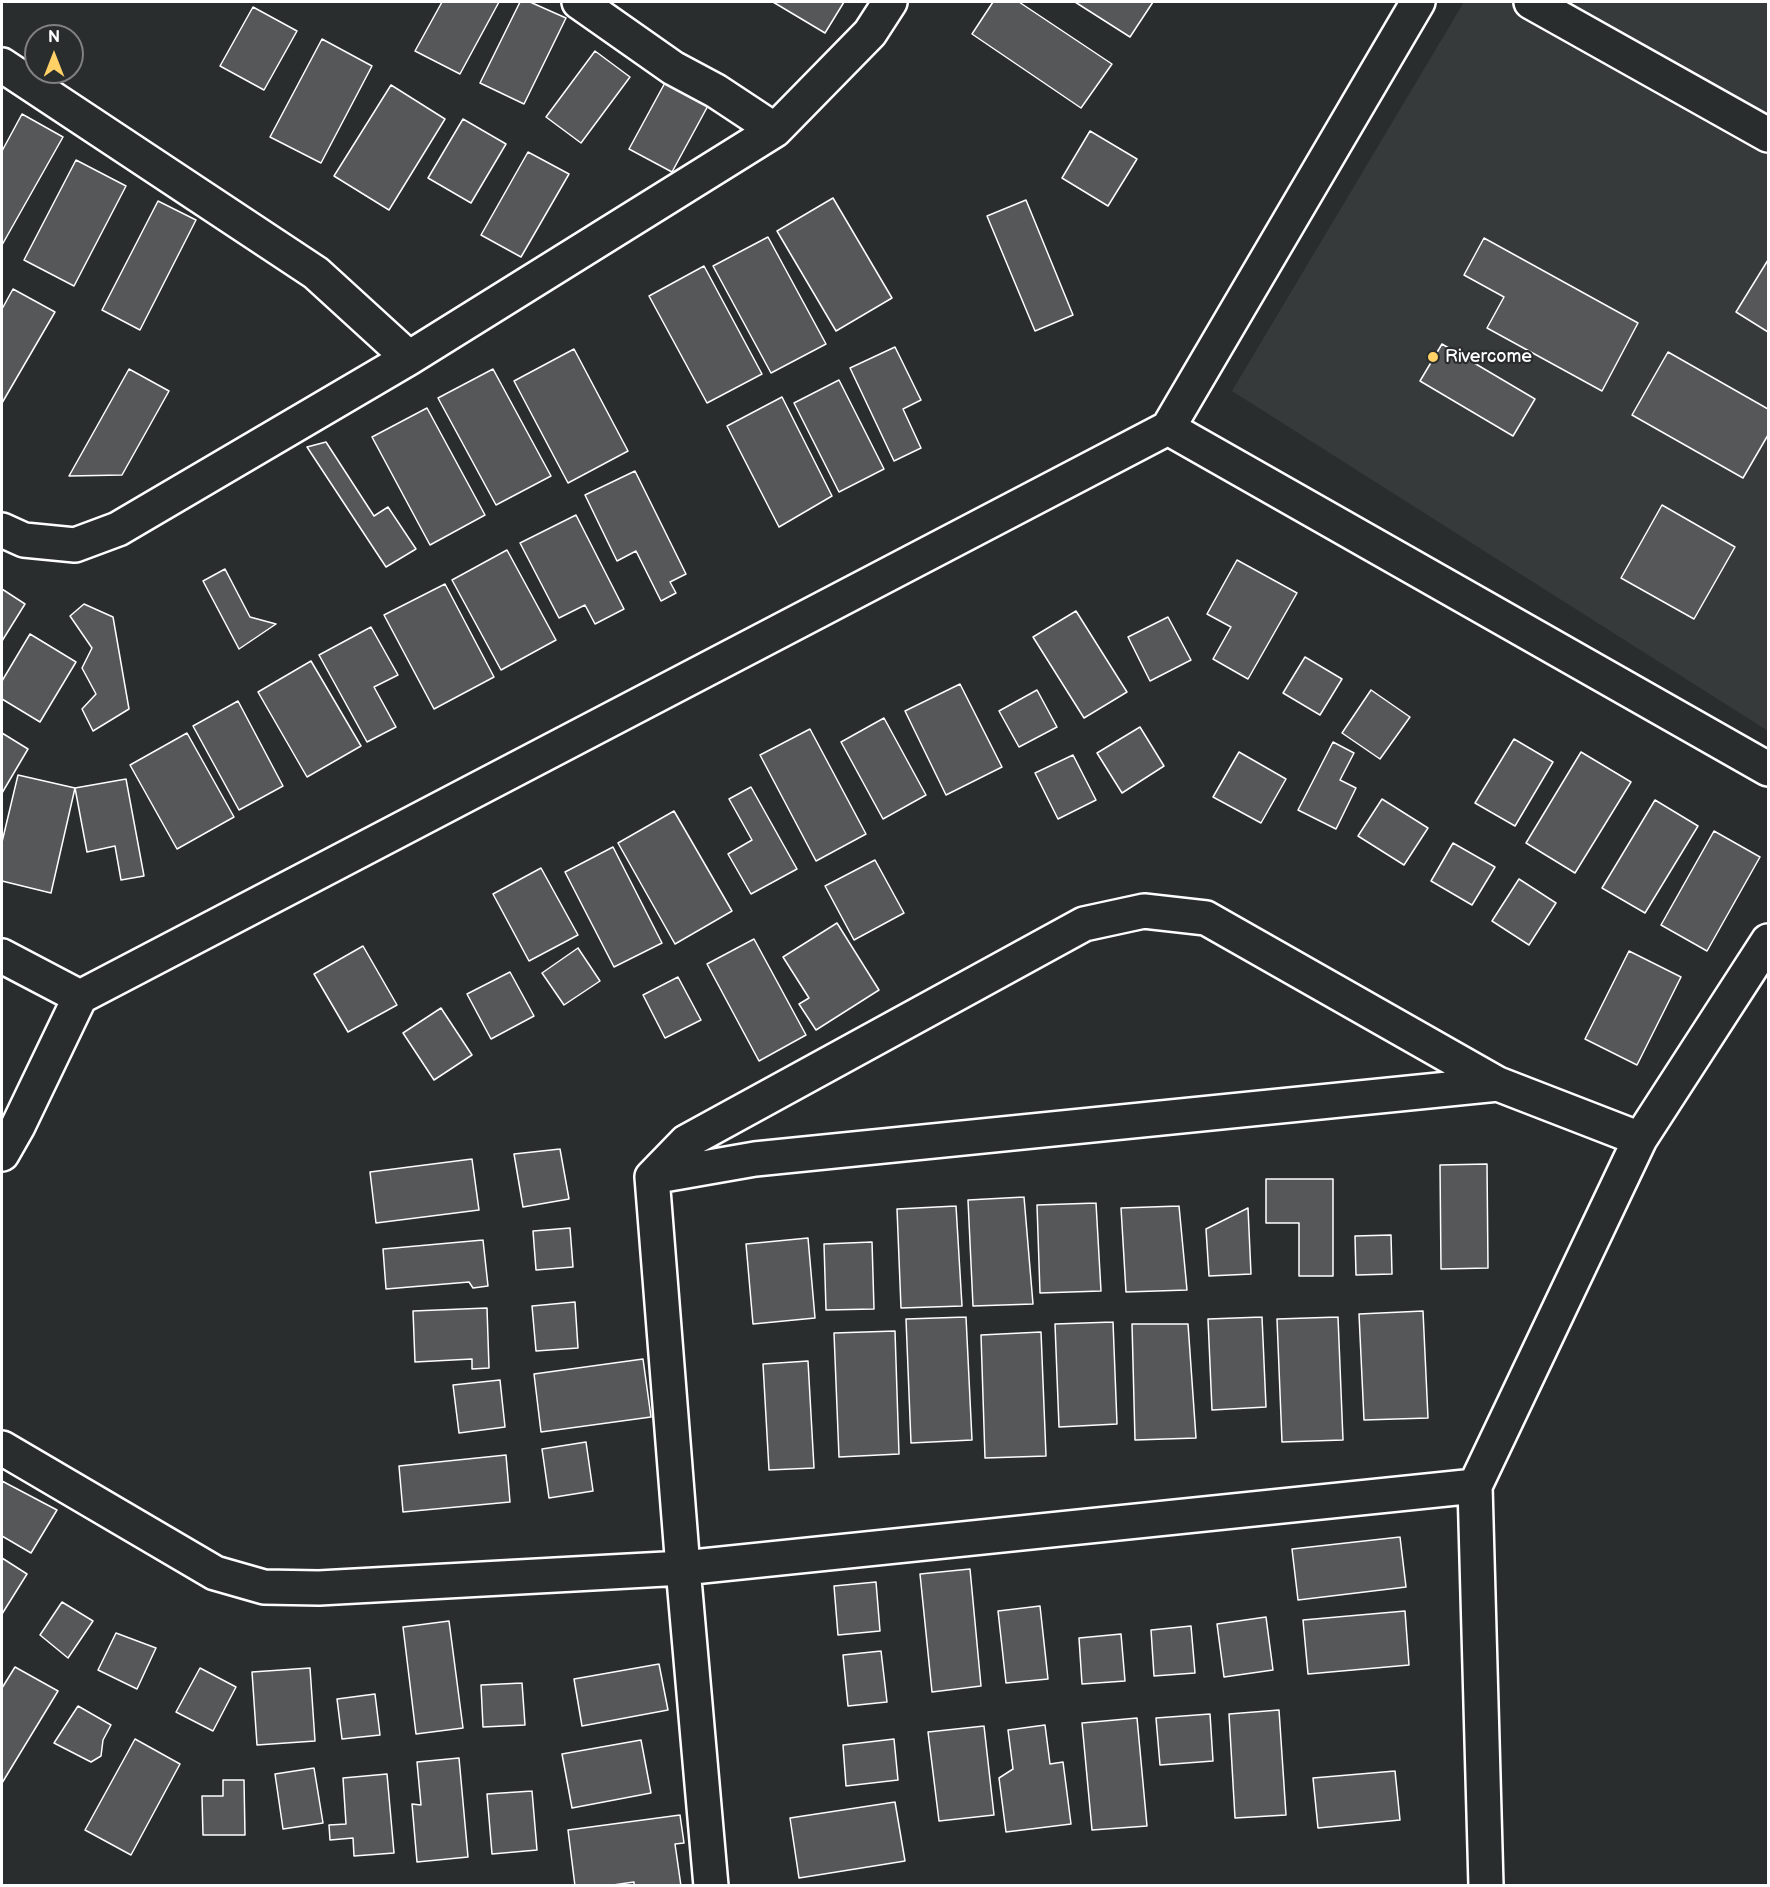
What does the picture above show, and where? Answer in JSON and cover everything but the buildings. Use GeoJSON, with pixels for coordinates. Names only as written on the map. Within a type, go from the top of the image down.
{"type":"FeatureCollection","features":[{"type":"Feature","properties":{"kind":"street"},"geometry":{"type":"LineString","coordinates":[[579,2],[673,68],[716,91],[775,130]]}},
{"type":"Feature","properties":{"kind":"street"},"geometry":{"type":"LineString","coordinates":[[2,530],[24,540],[75,544],[118,529],[409,358],[775,130],[870,33],[890,2]]}},
{"type":"Feature","properties":{"kind":"street"},"geometry":{"type":"LineString","coordinates":[[2,1154],[18,1126],[80,997],[1168,428],[1418,2]]}},
{"type":"Feature","properties":{"kind":"street"},"geometry":{"type":"LineString","coordinates":[[1531,2],[1768,135]]}},
{"type":"Feature","properties":{"kind":"street"},"geometry":{"type":"LineString","coordinates":[[2,65],[316,273],[409,358]]}},
{"type":"Feature","properties":{"kind":"street"},"geometry":{"type":"LineString","coordinates":[[1168,428],[1768,769]]}},
{"type":"Feature","properties":{"kind":"street"},"geometry":{"type":"LineString","coordinates":[[711,1886],[652,1176],[686,1142],[1084,924],[1144,911],[1206,918],[1498,1084],[1640,1139]]}},
{"type":"Feature","properties":{"kind":"street"},"geometry":{"type":"LineString","coordinates":[[1486,1886],[1475,1486],[1640,1139],[1768,941]]}},
{"type":"Feature","properties":{"kind":"street"},"geometry":{"type":"LineString","coordinates":[[2,956],[80,997]]}},
{"type":"Feature","properties":{"kind":"street"},"geometry":{"type":"LineString","coordinates":[[652,1176],[755,1159],[1498,1084]]}},
{"type":"Feature","properties":{"kind":"street"},"geometry":{"type":"LineString","coordinates":[[2,1448],[215,1573],[264,1587],[319,1588],[683,1568],[1475,1486]]}},
{"type":"Feature","properties":{"kind":"shaded area"},"geometry":{"type":"Polygon","coordinates":[[[1464,2],[1768,2],[1768,731],[1232,391],[1464,2]]]}},
{"type":"Feature","properties":{"kind":"place","name":"Rivercome"},"geometry":{"type":"Point","coordinates":[1433,357]}}]}
